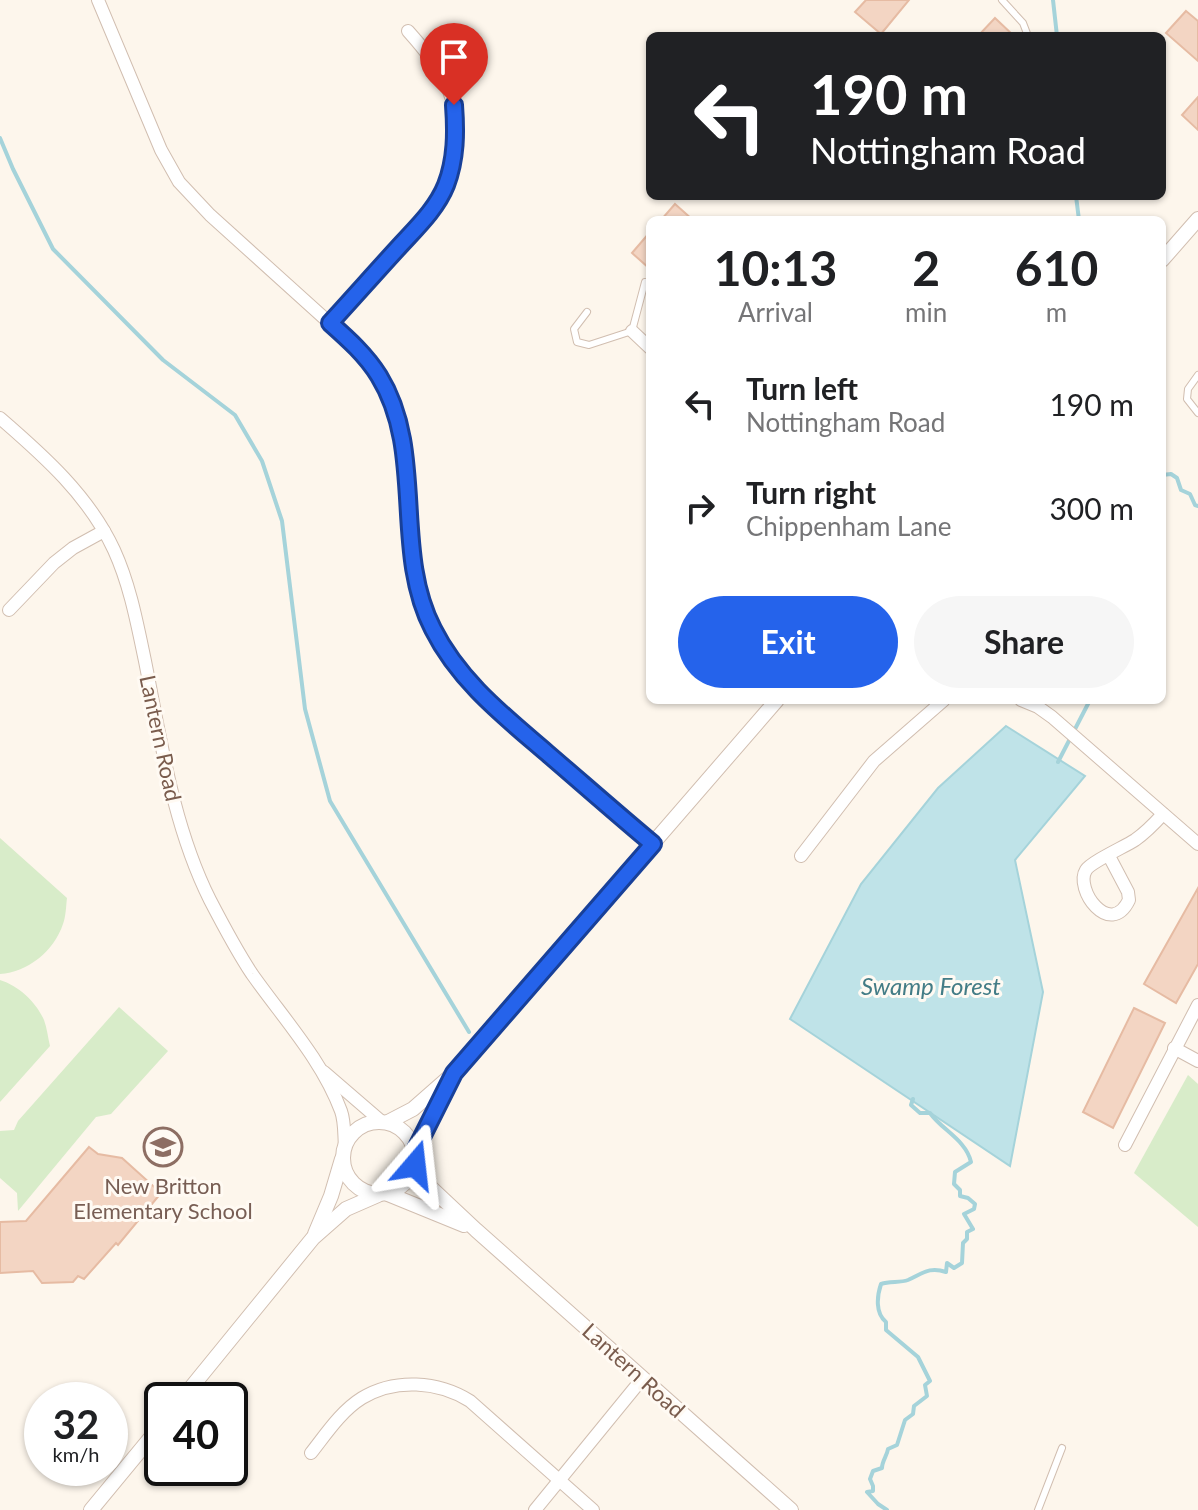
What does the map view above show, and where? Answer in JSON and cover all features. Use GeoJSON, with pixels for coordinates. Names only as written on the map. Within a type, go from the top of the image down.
{"type":"FeatureCollection","features":[{"type":"Feature","properties":{"kind":"street"},"geometry":{"type":"LineString","coordinates":[[98,0],[161,150],[179,182],[216,221],[330,323],[372,365],[387,390],[401,432],[416,581],[432,629],[448,655],[481,696],[653,844]]}},
{"type":"Feature","properties":{"kind":"street"},"geometry":{"type":"LineString","coordinates":[[330,323],[426,217],[440,196],[452,167],[454,105],[430,58],[408,31]]}},
{"type":"Feature","properties":{"kind":"street"},"geometry":{"type":"LineString","coordinates":[[1166,255],[1198,219]]}},
{"type":"Feature","properties":{"kind":"street"},"geometry":{"type":"LineString","coordinates":[[632,331],[646,344]]}},
{"type":"Feature","properties":{"kind":"street","name":"Lantern Road"},"geometry":{"type":"LineString","coordinates":[[0,418],[69,482],[113,549],[129,592],[178,814],[196,869],[251,972],[319,1067],[342,1113],[344,1151]]}},
{"type":"Feature","properties":{"kind":"street"},"geometry":{"type":"LineString","coordinates":[[9,610],[54,563],[104,531]]}},
{"type":"Feature","properties":{"kind":"street"},"geometry":{"type":"LineString","coordinates":[[313,1238],[331,1196],[350,1137],[369,1123],[385,1122],[413,1109],[454,1073],[774,704]]}},
{"type":"Feature","properties":{"kind":"street"},"geometry":{"type":"LineString","coordinates":[[801,856],[874,761],[939,704]]}},
{"type":"Feature","properties":{"kind":"street"},"geometry":{"type":"LineString","coordinates":[[1031,704],[1052,717],[1198,844]]}},
{"type":"Feature","properties":{"kind":"street"},"geometry":{"type":"LineString","coordinates":[[1109,856],[1128,892],[1129,900],[1121,911],[1113,915],[1104,914],[1086,891],[1083,878],[1088,867],[1139,838],[1163,814]]}},
{"type":"Feature","properties":{"kind":"street"},"geometry":{"type":"LineString","coordinates":[[1125,1145],[1198,1005]]}},
{"type":"Feature","properties":{"kind":"street"},"geometry":{"type":"LineString","coordinates":[[1174,1048],[1198,1061]]}},
{"type":"Feature","properties":{"kind":"street","name":"Lantern Road"},"geometry":{"type":"LineString","coordinates":[[319,1067],[385,1122]]}},
{"type":"Feature","properties":{"kind":"street"},"geometry":{"type":"LineString","coordinates":[[196,1382],[313,1238],[346,1209],[401,1188],[410,1178],[415,1158],[454,1073]]}},
{"type":"Feature","properties":{"kind":"street"},"geometry":{"type":"LineString","coordinates":[[385,1122],[401,1129],[410,1138],[415,1158]]}},
{"type":"Feature","properties":{"kind":"street"},"geometry":{"type":"LineString","coordinates":[[344,1151],[344,1170],[352,1183],[364,1192],[383,1195]]}},
{"type":"Feature","properties":{"kind":"street","name":"Lantern Road"},"geometry":{"type":"LineString","coordinates":[[415,1158],[427,1184],[476,1230],[791,1510]]}},
{"type":"Feature","properties":{"kind":"street","name":"Lantern Road"},"geometry":{"type":"LineString","coordinates":[[383,1195],[476,1230]]}},
{"type":"Feature","properties":{"kind":"street"},"geometry":{"type":"LineString","coordinates":[[535,1510],[642,1379]]}},
{"type":"Feature","properties":{"kind":"street"},"geometry":{"type":"LineString","coordinates":[[311,1453],[340,1417],[361,1398],[406,1384],[432,1386],[454,1392],[470,1401],[593,1510]]}},
{"type":"Feature","properties":{"kind":"street"},"geometry":{"type":"LineString","coordinates":[[91,1510],[144,1446]]}},
{"type":"Feature","properties":{"kind":"lane"},"geometry":{"type":"LineString","coordinates":[[1002,0],[1023,23],[1026,32]]}},
{"type":"Feature","properties":{"kind":"lane"},"geometry":{"type":"LineString","coordinates":[[587,312],[574,329],[577,342],[589,345],[632,331],[645,282]]}},
{"type":"Feature","properties":{"kind":"lane"},"geometry":{"type":"LineString","coordinates":[[1198,375],[1188,389],[1187,399],[1198,413]]}},
{"type":"Feature","properties":{"kind":"lane"},"geometry":{"type":"LineString","coordinates":[[1038,1510],[1062,1448]]}},
{"type":"Feature","properties":{"kind":"green space"},"geometry":{"type":"Polygon","coordinates":[[[0,838],[67,898],[63,924],[46,951],[20,969],[0,974],[0,838]]]}},
{"type":"Feature","properties":{"kind":"green space"},"geometry":{"type":"Polygon","coordinates":[[[0,980],[20,991],[36,1007],[44,1020],[50,1046],[0,1102],[0,980]]]}},
{"type":"Feature","properties":{"kind":"green space"},"geometry":{"type":"Polygon","coordinates":[[[119,1007],[168,1051],[111,1114],[96,1117],[18,1211],[17,1193],[0,1178],[0,1131],[14,1130],[18,1121],[119,1007]]]}},
{"type":"Feature","properties":{"kind":"green space"},"geometry":{"type":"Polygon","coordinates":[[[1188,1075],[1198,1084],[1198,1227],[1134,1173],[1188,1075]]]}},
{"type":"Feature","properties":{"kind":"water","name":"Swamp Forest"},"geometry":{"type":"Polygon","coordinates":[[[1006,726],[1085,776],[1015,860],[1043,992],[1010,1166],[790,1019],[861,884],[938,788],[1006,726]]]}},
{"type":"Feature","properties":{"kind":"building"},"geometry":{"type":"Polygon","coordinates":[[[866,0],[909,0],[883,32],[855,12],[866,0]]]}},
{"type":"Feature","properties":{"kind":"building"},"geometry":{"type":"Polygon","coordinates":[[[1186,11],[1198,21],[1198,61],[1166,33],[1186,11]]]}},
{"type":"Feature","properties":{"kind":"building"},"geometry":{"type":"Polygon","coordinates":[[[995,18],[1010,32],[982,32],[995,18]]]}},
{"type":"Feature","properties":{"kind":"building"},"geometry":{"type":"Polygon","coordinates":[[[1198,97],[1198,130],[1182,115],[1198,97]]]}},
{"type":"Feature","properties":{"kind":"building"},"geometry":{"type":"Polygon","coordinates":[[[675,204],[688,216],[664,216],[675,204]]]}},
{"type":"Feature","properties":{"kind":"building"},"geometry":{"type":"Polygon","coordinates":[[[646,237],[646,265],[632,253],[646,237]]]}},
{"type":"Feature","properties":{"kind":"building"},"geometry":{"type":"Polygon","coordinates":[[[1198,888],[1198,964],[1176,1003],[1144,984],[1198,888]]]}},
{"type":"Feature","properties":{"kind":"building"},"geometry":{"type":"Polygon","coordinates":[[[1134,1008],[1165,1023],[1113,1128],[1083,1112],[1134,1008]]]}},
{"type":"Feature","properties":{"kind":"building","name":"New Britton Elementary School"},"geometry":{"type":"Polygon","coordinates":[[[89,1147],[98,1154],[122,1158],[161,1193],[118,1245],[116,1243],[84,1279],[78,1276],[73,1282],[42,1283],[33,1271],[0,1273],[0,1222],[26,1221],[89,1147]]]}},
{"type":"Feature","properties":{"kind":"waterway"},"geometry":{"type":"LineString","coordinates":[[1053,0],[1057,32]]}},
{"type":"Feature","properties":{"kind":"waterway"},"geometry":{"type":"LineString","coordinates":[[0,138],[53,249],[163,360],[235,415],[262,461],[282,521],[305,709],[330,801],[469,1032]]}},
{"type":"Feature","properties":{"kind":"waterway"},"geometry":{"type":"LineString","coordinates":[[1076,200],[1078,216]]}},
{"type":"Feature","properties":{"kind":"waterway"},"geometry":{"type":"LineString","coordinates":[[1166,475],[1177,478],[1181,490],[1190,494],[1198,506]]}},
{"type":"Feature","properties":{"kind":"waterway"},"geometry":{"type":"LineString","coordinates":[[1058,762],[1088,704]]}},
{"type":"Feature","properties":{"kind":"waterway"},"geometry":{"type":"LineString","coordinates":[[887,1510],[867,1492],[873,1491],[870,1479],[873,1471],[882,1468],[888,1449],[897,1445],[905,1420],[913,1414],[914,1406],[927,1396],[925,1385],[930,1381],[918,1357],[886,1330],[886,1322],[879,1309],[881,1284],[905,1281],[930,1270],[946,1272],[947,1263],[954,1268],[962,1263],[963,1243],[967,1232],[973,1229],[964,1214],[974,1209],[975,1204],[960,1196],[960,1190],[954,1184],[955,1172],[971,1162],[964,1147],[930,1113],[920,1113],[911,1105],[913,1099]]}},
{"type":"Feature","properties":{"kind":"place","name":"New Britton Elementary School"},"geometry":{"type":"Point","coordinates":[163,1147]}},
{"type":"Feature","properties":{"kind":"route"},"geometry":{"type":"LineString","coordinates":[[415,1165],[415,1151],[454,1073],[653,844],[481,696],[448,655],[432,629],[412,564],[405,460],[395,411],[372,365],[330,323],[426,217],[440,196],[452,167],[454,105]]}}]}
